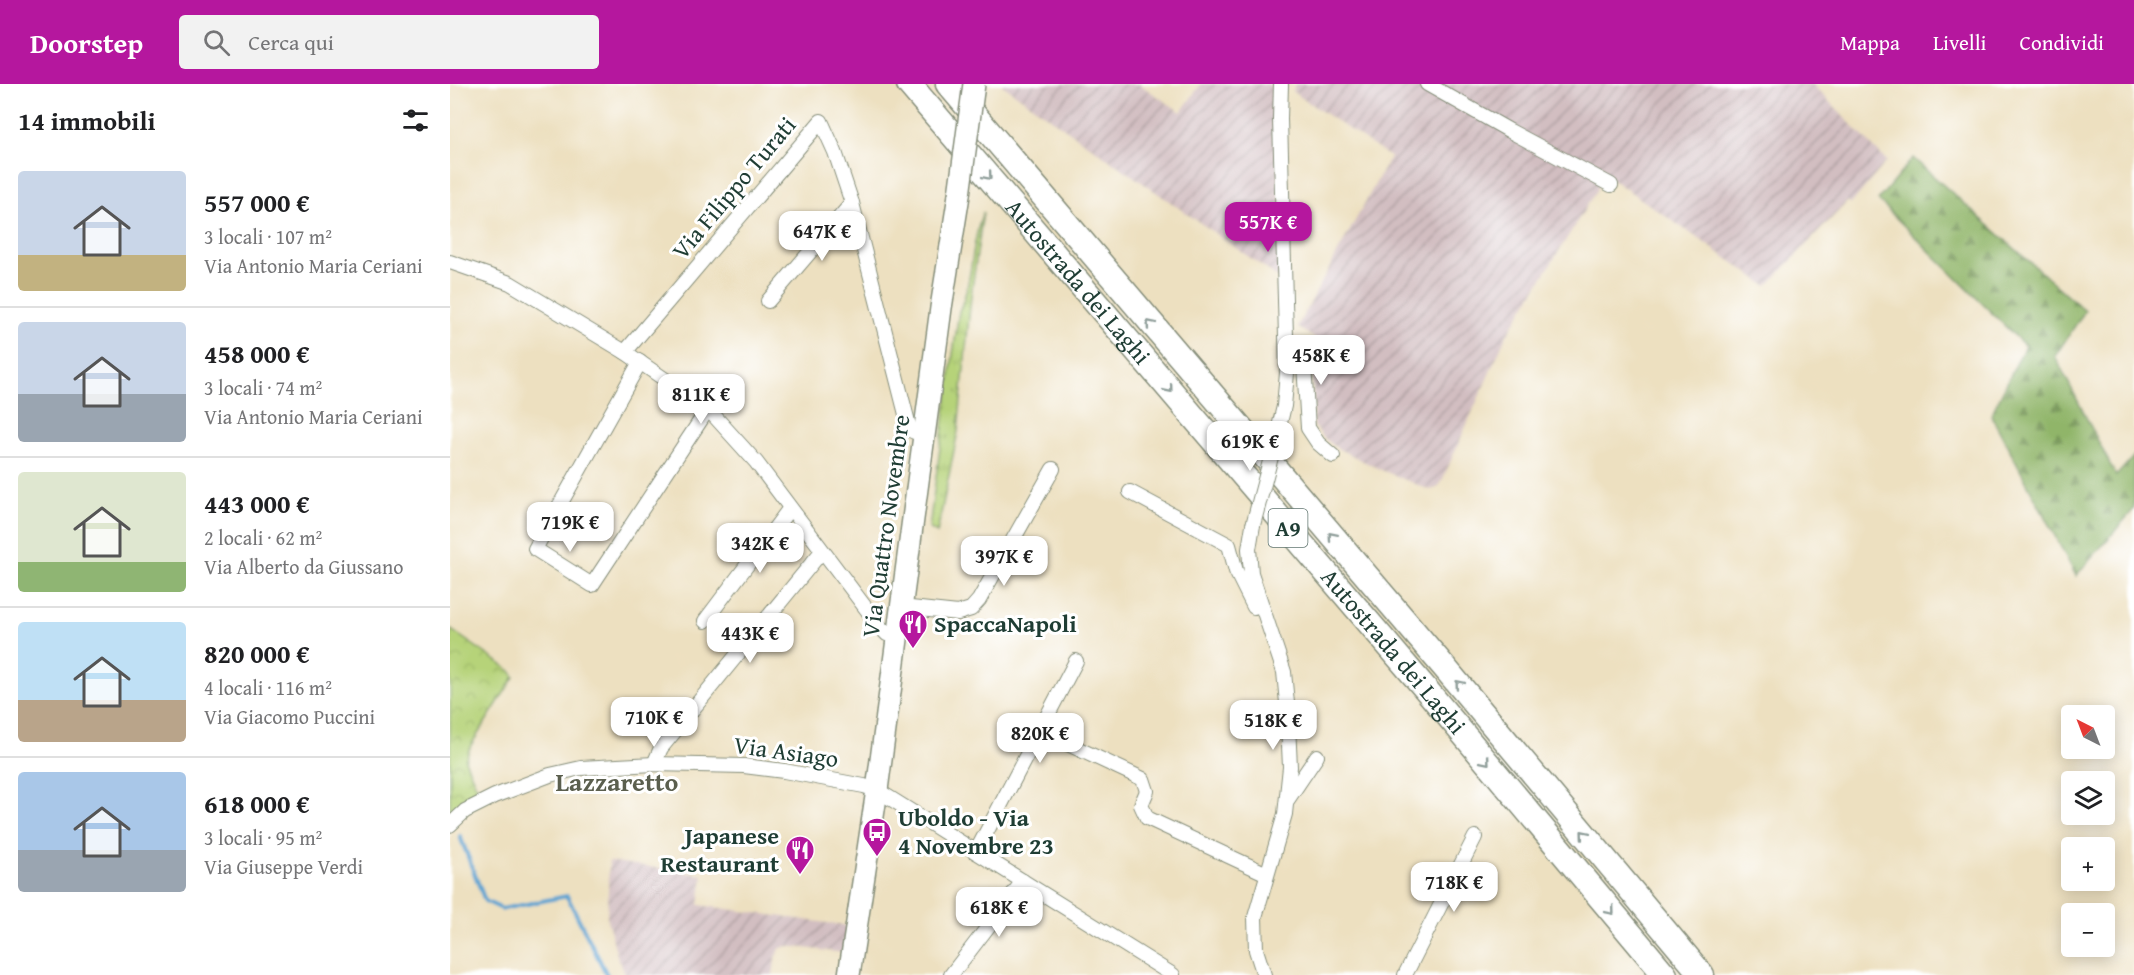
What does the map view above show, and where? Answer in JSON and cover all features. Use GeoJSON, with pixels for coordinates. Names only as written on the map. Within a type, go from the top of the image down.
{"type":"FeatureCollection","features":[{"type":"Feature","properties":{"kind":"highway","name":"Autostrada dei Laghi"},"geometry":{"type":"LineString","coordinates":[[909,84],[1424,687],[1665,975]]}},
{"type":"Feature","properties":{"kind":"highway","name":"Autostrada dei Laghi"},"geometry":{"type":"LineString","coordinates":[[948,84],[1445,668],[1702,975]]}},
{"type":"Feature","properties":{"kind":"main road","name":"Via Quattro Novembre"},"geometry":{"type":"LineString","coordinates":[[849,975],[877,790],[896,637],[974,84]]}},
{"type":"Feature","properties":{"kind":"street"},"geometry":{"type":"LineString","coordinates":[[1427,84],[1611,185]]}},
{"type":"Feature","properties":{"kind":"street"},"geometry":{"type":"LineString","coordinates":[[1263,975],[1256,950],[1254,925],[1281,830],[1288,799],[1290,767],[1286,688],[1280,656],[1251,573],[1249,549],[1287,385],[1278,87]]}},
{"type":"Feature","properties":{"kind":"street","name":"Via Filippo Turati"},"geometry":{"type":"LineString","coordinates":[[626,352],[820,121],[835,152],[852,203],[910,430],[924,436]]}},
{"type":"Feature","properties":{"kind":"street"},"geometry":{"type":"LineString","coordinates":[[768,301],[852,203]]}},
{"type":"Feature","properties":{"kind":"street"},"geometry":{"type":"LineString","coordinates":[[450,262],[510,283],[626,352],[708,409],[756,462],[880,627],[887,634],[896,637]]}},
{"type":"Feature","properties":{"kind":"street"},"geometry":{"type":"LineString","coordinates":[[1287,341],[1304,364],[1308,428],[1318,443],[1333,456]]}},
{"type":"Feature","properties":{"kind":"street"},"geometry":{"type":"LineString","coordinates":[[640,362],[535,549],[592,585],[708,409]]}},
{"type":"Feature","properties":{"kind":"street"},"geometry":{"type":"LineString","coordinates":[[901,607],[958,613],[971,609],[979,600],[1053,469]]}},
{"type":"Feature","properties":{"kind":"street"},"geometry":{"type":"LineString","coordinates":[[1130,492],[1229,545],[1236,571],[1249,599],[1267,622]]}},
{"type":"Feature","properties":{"kind":"street"},"geometry":{"type":"LineString","coordinates":[[705,621],[790,508]]}},
{"type":"Feature","properties":{"kind":"street"},"geometry":{"type":"LineString","coordinates":[[654,764],[661,748],[822,551]]}},
{"type":"Feature","properties":{"kind":"street"},"geometry":{"type":"LineString","coordinates":[[976,852],[1076,661]]}},
{"type":"Feature","properties":{"kind":"street"},"geometry":{"type":"LineString","coordinates":[[1040,730],[1143,779],[1147,791],[1141,805],[1147,818],[1267,874]]}},
{"type":"Feature","properties":{"kind":"street"},"geometry":{"type":"LineString","coordinates":[[1288,799],[1317,756]]}},
{"type":"Feature","properties":{"kind":"street","name":"Via Asiago"},"geometry":{"type":"LineString","coordinates":[[450,825],[465,812],[495,796],[550,775],[580,768],[654,764],[744,766],[784,771],[877,790]]}},
{"type":"Feature","properties":{"kind":"street"},"geometry":{"type":"LineString","coordinates":[[877,790],[1173,975]]}},
{"type":"Feature","properties":{"kind":"street"},"geometry":{"type":"LineString","coordinates":[[1405,975],[1475,837]]}},
{"type":"Feature","properties":{"kind":"street"},"geometry":{"type":"LineString","coordinates":[[951,975],[1023,881]]}},
{"type":"Feature","properties":{"kind":"shaded area"},"geometry":{"type":"Polygon","coordinates":[[[1001,84],[1139,84],[1181,112],[1201,84],[1268,84],[1276,95],[1282,280],[1001,84]]]}},
{"type":"Feature","properties":{"kind":"shaded area"},"geometry":{"type":"Polygon","coordinates":[[[1295,84],[1812,84],[1887,161],[1851,204],[1848,201],[1767,286],[1606,175],[1505,338],[1441,483],[1437,488],[1430,490],[1379,469],[1337,448],[1314,426],[1312,363],[1319,341],[1297,327],[1390,157],[1293,92],[1295,84]]]}},
{"type":"Feature","properties":{"kind":"shaded area"},"geometry":{"type":"Polygon","coordinates":[[[609,861],[703,875],[699,905],[849,926],[845,953],[787,946],[779,949],[773,975],[626,975],[618,959],[607,919],[609,861]]]}},
{"type":"Feature","properties":{"kind":"green space"},"geometry":{"type":"Polygon","coordinates":[[[1913,158],[2085,311],[2055,356],[2116,476],[2134,456],[2134,509],[2076,576],[1991,415],[2025,346],[1878,200],[1913,158]]]}},
{"type":"Feature","properties":{"kind":"green space"},"geometry":{"type":"Polygon","coordinates":[[[983,212],[971,296],[958,431],[937,533],[929,528],[959,311],[967,287],[983,212]]]}},
{"type":"Feature","properties":{"kind":"green space"},"geometry":{"type":"Polygon","coordinates":[[[450,629],[511,671],[514,677],[471,745],[465,760],[479,792],[450,812],[450,629]]]}},
{"type":"Feature","properties":{"kind":"waterway"},"geometry":{"type":"LineString","coordinates":[[460,836],[485,901],[502,909],[567,896],[607,975]]}},
{"type":"Feature","properties":{"kind":"place","name":"SpaccaNapoli"},"geometry":{"type":"Point","coordinates":[913,650]}},
{"type":"Feature","properties":{"kind":"place","name":"Uboldo - Via 4 Novembre 23"},"geometry":{"type":"Point","coordinates":[877,858]}},
{"type":"Feature","properties":{"kind":"place","name":"Japanese Restaurant"},"geometry":{"type":"Point","coordinates":[800,876]}},
{"type":"Feature","properties":{"kind":"district","name":"Lazzaretto"},"geometry":{"type":"Point","coordinates":[617,782]}}]}
